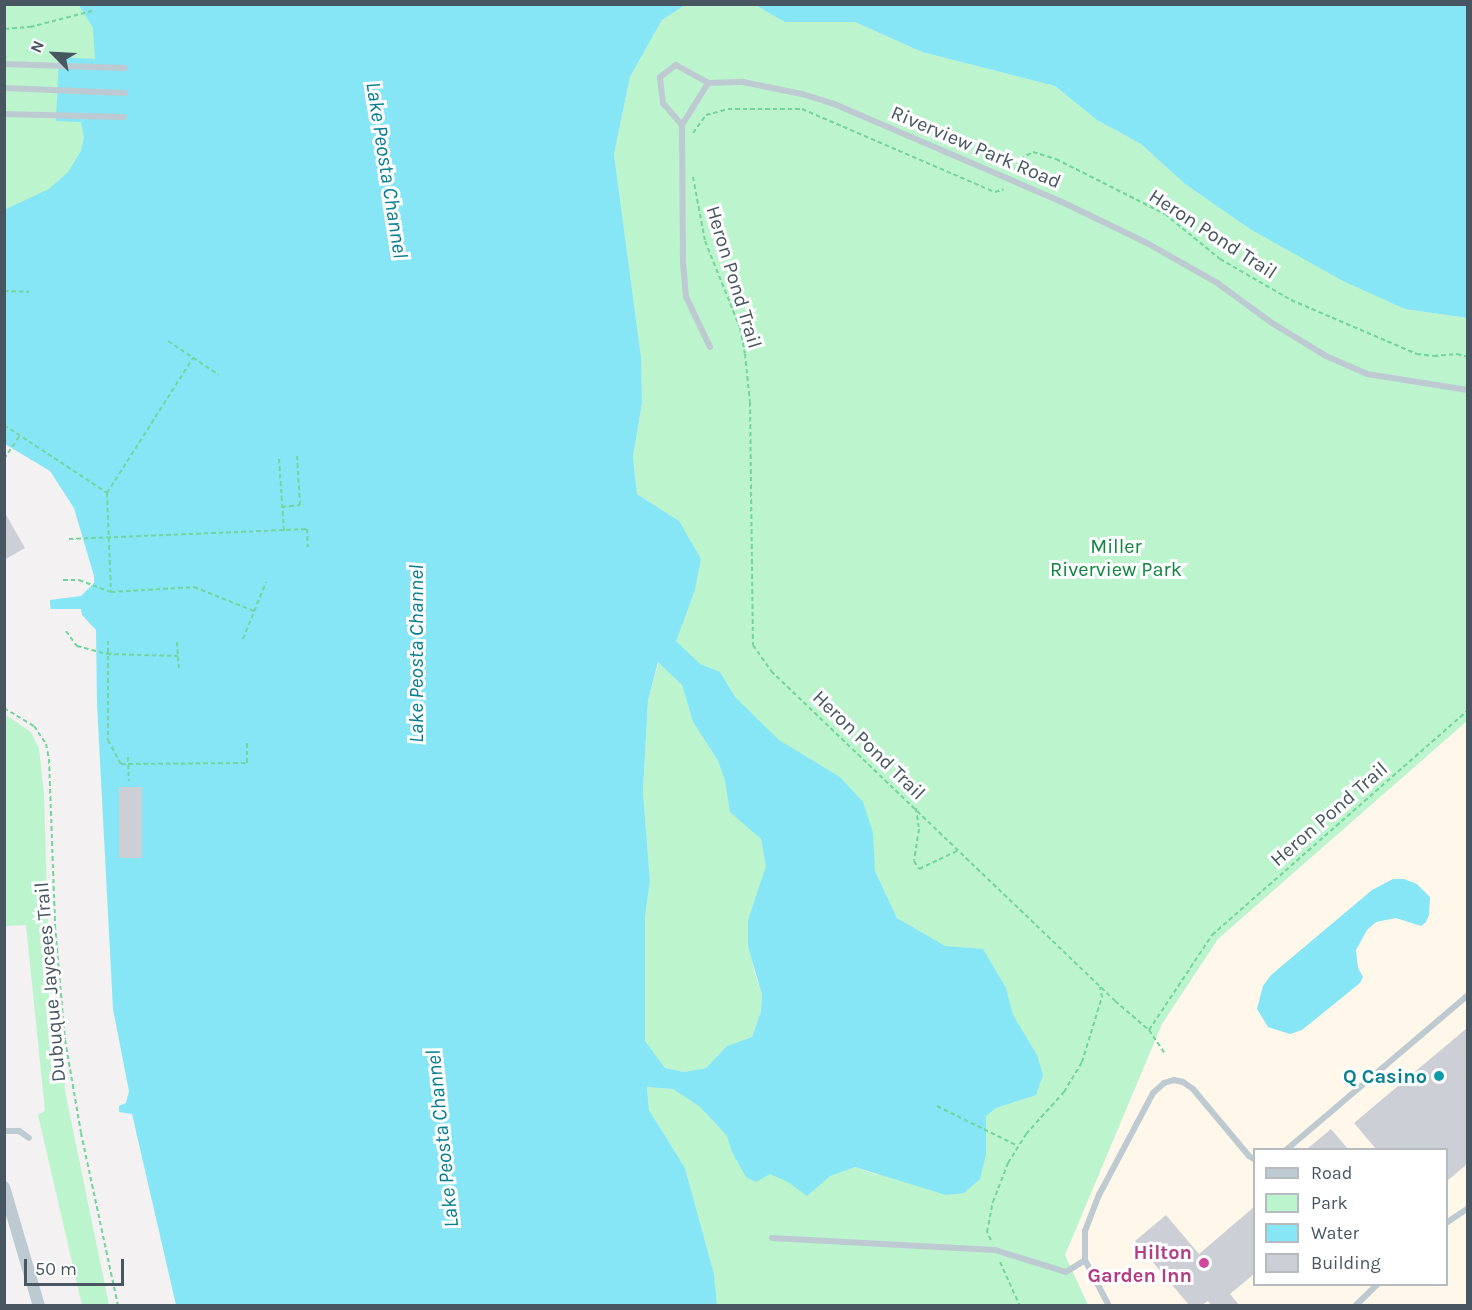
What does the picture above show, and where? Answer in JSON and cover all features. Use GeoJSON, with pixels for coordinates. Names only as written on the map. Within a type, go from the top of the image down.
{"type":"FeatureCollection","features":[{"type":"Feature","properties":{"kind":"street"},"geometry":{"type":"LineString","coordinates":[[4,1187],[8,1208],[39,1305]]}},
{"type":"Feature","properties":{"kind":"lane"},"geometry":{"type":"LineString","coordinates":[[4,64],[125,68]]}},
{"type":"Feature","properties":{"kind":"lane"},"geometry":{"type":"LineString","coordinates":[[682,125],[663,103],[660,77],[676,65],[708,83],[682,125],[683,265],[686,297],[710,347]]}},
{"type":"Feature","properties":{"kind":"lane","name":"Riverview Park Road"},"geometry":{"type":"LineString","coordinates":[[708,83],[743,82],[802,93],[832,103],[1064,203],[1145,242],[1216,282],[1272,323],[1317,350],[1357,370],[1367,374],[1467,390]]}},
{"type":"Feature","properties":{"kind":"lane"},"geometry":{"type":"LineString","coordinates":[[4,88],[125,93]]}},
{"type":"Feature","properties":{"kind":"lane"},"geometry":{"type":"LineString","coordinates":[[4,114],[124,117]]}},
{"type":"Feature","properties":{"kind":"lane"},"geometry":{"type":"LineString","coordinates":[[1287,1148],[1467,995]]}},
{"type":"Feature","properties":{"kind":"lane"},"geometry":{"type":"LineString","coordinates":[[1109,1305],[1085,1260],[1085,1231],[1099,1195],[1153,1093],[1164,1083],[1174,1080],[1183,1082],[1193,1089],[1253,1158]]}},
{"type":"Feature","properties":{"kind":"lane"},"geometry":{"type":"LineString","coordinates":[[4,1131],[19,1131],[29,1138]]}},
{"type":"Feature","properties":{"kind":"lane"},"geometry":{"type":"LineString","coordinates":[[1448,1222],[1467,1208]]}},
{"type":"Feature","properties":{"kind":"lane"},"geometry":{"type":"LineString","coordinates":[[772,1238],[995,1250],[1066,1272],[1085,1260]]}},
{"type":"Feature","properties":{"kind":"lane"},"geometry":{"type":"LineString","coordinates":[[1355,1305],[1376,1286]]}},
{"type":"Feature","properties":{"kind":"path"},"geometry":{"type":"LineString","coordinates":[[4,15],[5,28],[30,27],[92,11]]}},
{"type":"Feature","properties":{"kind":"path"},"geometry":{"type":"LineString","coordinates":[[693,143],[693,134],[706,115],[728,109],[802,109],[995,192],[1004,190],[1009,180]]}},
{"type":"Feature","properties":{"kind":"path","name":"Heron Pond Trail"},"geometry":{"type":"LineString","coordinates":[[1009,180],[1020,159],[1033,152],[1056,159],[1165,214],[1220,259],[1291,300],[1417,354],[1434,356],[1456,354],[1467,357]]}},
{"type":"Feature","properties":{"kind":"path","name":"Heron Pond Trail"},"geometry":{"type":"LineString","coordinates":[[693,172],[705,241],[740,328],[745,354],[750,402],[753,645],[771,671],[1100,986],[1149,1030],[1164,1052]]}},
{"type":"Feature","properties":{"kind":"path"},"geometry":{"type":"LineString","coordinates":[[4,291],[29,292]]}},
{"type":"Feature","properties":{"kind":"path"},"geometry":{"type":"LineString","coordinates":[[168,341],[219,375]]}},
{"type":"Feature","properties":{"kind":"path"},"geometry":{"type":"LineString","coordinates":[[111,591],[108,493],[193,358]]}},
{"type":"Feature","properties":{"kind":"path"},"geometry":{"type":"LineString","coordinates":[[4,425],[108,493]]}},
{"type":"Feature","properties":{"kind":"path"},"geometry":{"type":"LineString","coordinates":[[4,459],[20,435]]}},
{"type":"Feature","properties":{"kind":"path"},"geometry":{"type":"LineString","coordinates":[[282,507],[300,505],[297,456]]}},
{"type":"Feature","properties":{"kind":"path"},"geometry":{"type":"LineString","coordinates":[[279,459],[284,531]]}},
{"type":"Feature","properties":{"kind":"path"},"geometry":{"type":"LineString","coordinates":[[69,539],[307,530],[308,547]]}},
{"type":"Feature","properties":{"kind":"path"},"geometry":{"type":"LineString","coordinates":[[63,580],[80,580],[111,591],[194,587],[254,612]]}},
{"type":"Feature","properties":{"kind":"path"},"geometry":{"type":"LineString","coordinates":[[243,639],[266,582]]}},
{"type":"Feature","properties":{"kind":"path"},"geometry":{"type":"LineString","coordinates":[[66,631],[77,646],[107,654],[178,656]]}},
{"type":"Feature","properties":{"kind":"path"},"geometry":{"type":"LineString","coordinates":[[108,641],[108,740],[121,764],[247,763],[247,742]]}},
{"type":"Feature","properties":{"kind":"path"},"geometry":{"type":"LineString","coordinates":[[177,642],[179,668]]}},
{"type":"Feature","properties":{"kind":"path","name":"Dubuque Jaycees Trail"},"geometry":{"type":"LineString","coordinates":[[4,708],[34,726],[46,744],[49,759],[56,926],[65,1040],[81,1133],[118,1305]]}},
{"type":"Feature","properties":{"kind":"path","name":"Heron Pond Trail"},"geometry":{"type":"LineString","coordinates":[[1149,1030],[1212,935],[1467,710]]}},
{"type":"Feature","properties":{"kind":"path"},"geometry":{"type":"LineString","coordinates":[[128,757],[129,781]]}},
{"type":"Feature","properties":{"kind":"path"},"geometry":{"type":"LineString","coordinates":[[916,808],[919,829],[914,861],[919,869],[959,850]]}},
{"type":"Feature","properties":{"kind":"path"},"geometry":{"type":"LineString","coordinates":[[1020,1305],[987,1232],[993,1202],[1008,1163],[1018,1146],[1064,1092],[1082,1062],[1102,997],[1100,986]]}},
{"type":"Feature","properties":{"kind":"path"},"geometry":{"type":"LineString","coordinates":[[937,1106],[1018,1146]]}},
{"type":"Feature","properties":{"kind":"shaded area","name":"Q Casino"},"geometry":{"type":"Polygon","coordinates":[[[1467,721],[1467,1305],[1088,1305],[1065,1255],[1162,1024],[1218,939],[1467,721]]]}},
{"type":"Feature","properties":{"kind":"green space"},"geometry":{"type":"Polygon","coordinates":[[[5,5],[115,5],[82,122],[113,147],[5,225],[5,5]]]}},
{"type":"Feature","properties":{"kind":"green space","name":"Miller Riverview Park"},"geometry":{"type":"Polygon","coordinates":[[[685,5],[755,5],[786,22],[855,22],[922,52],[1055,86],[1097,120],[1141,144],[1185,184],[1250,229],[1405,309],[1467,318],[1467,721],[1218,939],[1162,1024],[1065,1255],[1088,1305],[717,1305],[714,1274],[685,1168],[649,1110],[647,1087],[673,1089],[700,1107],[720,1129],[845,1170],[855,1167],[877,1175],[910,926],[897,918],[875,871],[773,740],[675,640],[694,593],[679,521],[637,494],[633,457],[642,403],[641,357],[614,154],[630,77],[662,20],[685,5]]]}},
{"type":"Feature","properties":{"kind":"green space"},"geometry":{"type":"Polygon","coordinates":[[[659,661],[682,685],[693,722],[718,761],[731,811],[761,839],[767,866],[748,920],[754,971],[762,995],[761,1011],[752,1037],[727,1046],[706,1068],[684,1072],[665,1068],[645,1042],[645,917],[650,881],[643,792],[648,701],[659,661]]]}},
{"type":"Feature","properties":{"kind":"green space"},"geometry":{"type":"Polygon","coordinates":[[[4,714],[31,732],[39,748],[44,794],[48,928],[59,1043],[66,1096],[109,1305],[82,1305],[38,1115],[45,1111],[26,925],[5,926],[4,714]]]}},
{"type":"Feature","properties":{"kind":"water","name":"Lake Peosta Channel"},"geometry":{"type":"Polygon","coordinates":[[[79,5],[685,5],[662,20],[630,77],[614,154],[641,357],[642,403],[633,457],[637,494],[679,521],[701,559],[694,593],[676,641],[700,664],[720,672],[735,697],[779,740],[840,777],[863,802],[873,833],[875,871],[897,918],[945,946],[983,949],[1006,988],[1013,1015],[1037,1055],[1043,1075],[1036,1095],[996,1108],[986,1116],[986,1154],[980,1179],[964,1193],[946,1195],[855,1167],[830,1176],[807,1196],[788,1182],[770,1174],[756,1182],[746,1177],[732,1152],[727,1136],[700,1107],[673,1089],[647,1087],[649,1110],[685,1168],[714,1274],[717,1305],[176,1305],[132,1114],[119,1112],[119,1106],[126,1103],[129,1091],[113,1009],[97,704],[96,630],[82,615],[81,609],[51,609],[50,605],[50,600],[81,596],[94,583],[94,576],[74,508],[50,471],[5,444],[4,210],[49,189],[68,172],[81,151],[84,137],[81,122],[56,121],[59,57],[95,59],[93,28],[79,5]],[[658,662],[648,701],[643,792],[650,881],[645,917],[645,1041],[665,1068],[684,1072],[706,1068],[727,1046],[752,1037],[761,1011],[762,995],[748,946],[748,920],[766,866],[761,839],[730,812],[725,781],[718,761],[693,722],[682,685],[658,662]]]}},
{"type":"Feature","properties":{"kind":"water"},"geometry":{"type":"Polygon","coordinates":[[[755,5],[1467,5],[1467,318],[1405,309],[1343,281],[1250,229],[1185,184],[1141,144],[1097,120],[1055,86],[922,52],[855,22],[785,22],[755,5]]]}},
{"type":"Feature","properties":{"kind":"water"},"geometry":{"type":"Polygon","coordinates":[[[1393,879],[1404,879],[1417,884],[1430,897],[1429,915],[1426,922],[1421,926],[1396,918],[1376,922],[1367,930],[1356,950],[1358,968],[1363,977],[1360,983],[1302,1030],[1290,1034],[1268,1027],[1257,1009],[1263,986],[1271,975],[1372,890],[1393,879]]]}},
{"type":"Feature","properties":{"kind":"building"},"geometry":{"type":"Polygon","coordinates":[[[4,511],[25,548],[4,560],[4,511]]]}},
{"type":"Feature","properties":{"kind":"building"},"geometry":{"type":"Polygon","coordinates":[[[119,787],[142,787],[142,858],[119,858],[119,787]]]}},
{"type":"Feature","properties":{"kind":"building","name":"Q Casino"},"geometry":{"type":"Polygon","coordinates":[[[1467,1028],[1467,1164],[1448,1180],[1448,1148],[1375,1148],[1354,1123],[1467,1028]]]}},
{"type":"Feature","properties":{"kind":"building"},"geometry":{"type":"Polygon","coordinates":[[[1331,1129],[1347,1148],[1308,1148],[1331,1129]]]}},
{"type":"Feature","properties":{"kind":"building","name":"Hilton Garden Inn"},"geometry":{"type":"Polygon","coordinates":[[[1253,1208],[1253,1275],[1230,1294],[1239,1305],[1211,1305],[1208,1301],[1202,1305],[1189,1305],[1135,1241],[1166,1215],[1199,1254],[1253,1208]]]}},
{"type":"Feature","properties":{"kind":"place","name":"Q Casino"},"geometry":{"type":"Point","coordinates":[1439,1076]}},
{"type":"Feature","properties":{"kind":"place","name":"Hilton Garden Inn"},"geometry":{"type":"Point","coordinates":[1204,1263]}}]}
